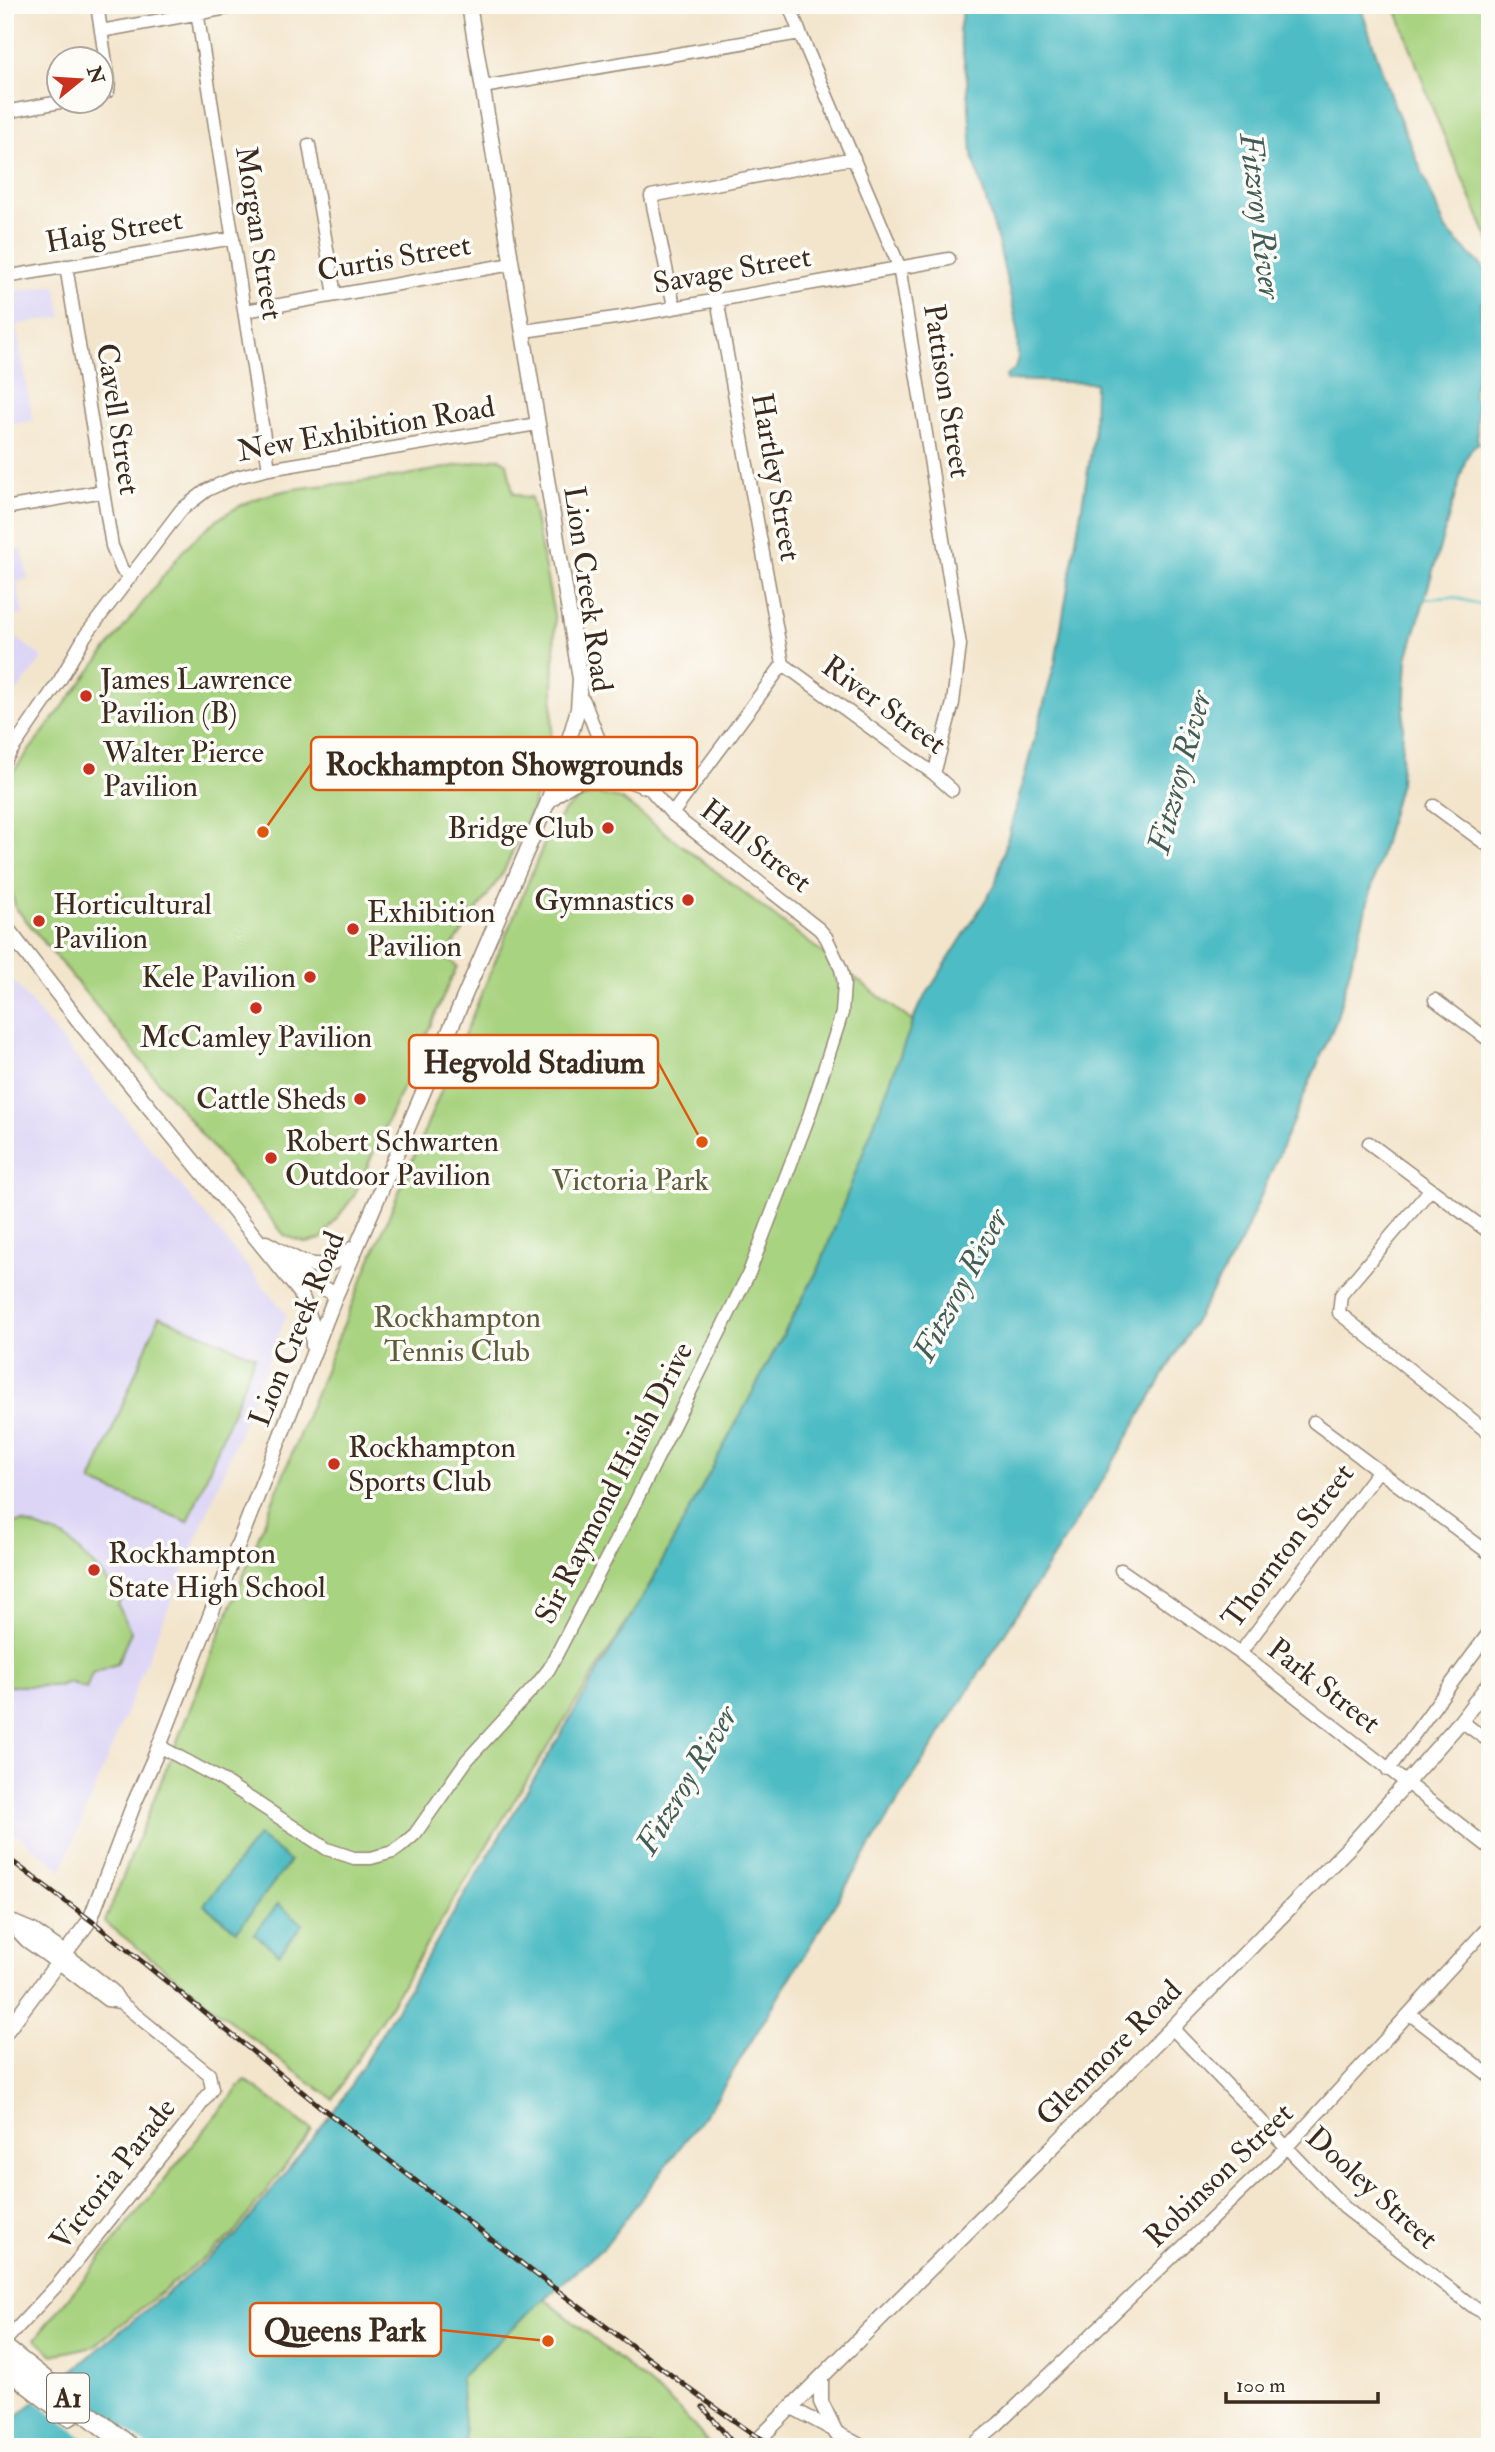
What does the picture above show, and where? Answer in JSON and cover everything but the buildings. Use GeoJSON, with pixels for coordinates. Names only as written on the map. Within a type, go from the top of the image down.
{"type":"FeatureCollection","features":[{"type":"Feature","properties":{"kind":"highway","name":"A1"},"geometry":{"type":"LineString","coordinates":[[5,2349],[130,2447]]}},
{"type":"Feature","properties":{"kind":"highway","name":"A1"},"geometry":{"type":"LineString","coordinates":[[5,2366],[108,2447]]}},
{"type":"Feature","properties":{"kind":"street"},"geometry":{"type":"LineString","coordinates":[[97,5],[103,46]]}},
{"type":"Feature","properties":{"kind":"street"},"geometry":{"type":"LineString","coordinates":[[101,31],[197,9],[243,5]]}},
{"type":"Feature","properties":{"kind":"street","name":"Lion Creek Road"},"geometry":{"type":"LineString","coordinates":[[5,2033],[90,1920],[336,1294],[547,804],[578,709],[580,678],[469,5]]}},
{"type":"Feature","properties":{"kind":"street","name":"Pattison Street"},"geometry":{"type":"LineString","coordinates":[[789,5],[899,267],[960,645],[953,703],[934,774]]}},
{"type":"Feature","properties":{"kind":"street","name":"Morgan Street"},"geometry":{"type":"LineString","coordinates":[[197,9],[269,468]]}},
{"type":"Feature","properties":{"kind":"street"},"geometry":{"type":"LineString","coordinates":[[483,87],[800,33]]}},
{"type":"Feature","properties":{"kind":"street"},"geometry":{"type":"LineString","coordinates":[[5,112],[46,105]]}},
{"type":"Feature","properties":{"kind":"street"},"geometry":{"type":"LineString","coordinates":[[309,145],[335,295]]}},
{"type":"Feature","properties":{"kind":"street"},"geometry":{"type":"LineString","coordinates":[[674,306],[650,196],[853,158]]}},
{"type":"Feature","properties":{"kind":"street","name":"Haig Street"},"geometry":{"type":"LineString","coordinates":[[5,277],[233,238]]}},
{"type":"Feature","properties":{"kind":"street","name":"Savage Street"},"geometry":{"type":"LineString","coordinates":[[524,331],[621,317],[949,259]]}},
{"type":"Feature","properties":{"kind":"street","name":"Curtis Street"},"geometry":{"type":"LineString","coordinates":[[245,311],[512,264]]}},
{"type":"Feature","properties":{"kind":"street","name":"Cavell Street"},"geometry":{"type":"LineString","coordinates":[[66,267],[113,546],[122,570],[129,576]]}},
{"type":"Feature","properties":{"kind":"street","name":"Hartley Street"},"geometry":{"type":"LineString","coordinates":[[717,299],[783,664]]}},
{"type":"Feature","properties":{"kind":"street","name":"New Exhibition Road"},"geometry":{"type":"LineString","coordinates":[[5,760],[60,680],[85,636],[170,523],[194,499],[228,480],[269,468],[537,424]]}},
{"type":"Feature","properties":{"kind":"street"},"geometry":{"type":"LineString","coordinates":[[5,508],[103,491]]}},
{"type":"Feature","properties":{"kind":"street"},"geometry":{"type":"LineString","coordinates":[[672,814],[783,664]]}},
{"type":"Feature","properties":{"kind":"street","name":"River Street"},"geometry":{"type":"LineString","coordinates":[[783,664],[952,790]]}},
{"type":"Feature","properties":{"kind":"street"},"geometry":{"type":"LineString","coordinates":[[579,698],[584,701],[602,748],[628,781]]}},
{"type":"Feature","properties":{"kind":"street","name":"New Exhibition Road"},"geometry":{"type":"LineString","coordinates":[[5,746],[29,723]]}},
{"type":"Feature","properties":{"kind":"street","name":"Hall Street"},"geometry":{"type":"LineString","coordinates":[[566,751],[650,789],[672,814],[813,923],[826,937],[834,953]]}},
{"type":"Feature","properties":{"kind":"street"},"geometry":{"type":"LineString","coordinates":[[547,804],[576,782],[599,776],[628,781]]}},
{"type":"Feature","properties":{"kind":"street"},"geometry":{"type":"LineString","coordinates":[[1434,806],[1490,847]]}},
{"type":"Feature","properties":{"kind":"street"},"geometry":{"type":"LineString","coordinates":[[5,926],[304,1299],[312,1324],[313,1355]]}},
{"type":"Feature","properties":{"kind":"street"},"geometry":{"type":"LineString","coordinates":[[5,940],[82,1025]]}},
{"type":"Feature","properties":{"kind":"street","name":"Sir Raymond Huish Drive"},"geometry":{"type":"LineString","coordinates":[[158,1750],[259,1803],[327,1849],[341,1855],[371,1858],[393,1852],[415,1834],[467,1760],[545,1675],[630,1513],[752,1266],[809,1116],[842,1013],[844,983],[834,953]]}},
{"type":"Feature","properties":{"kind":"street"},"geometry":{"type":"LineString","coordinates":[[1435,1000],[1490,1041]]}},
{"type":"Feature","properties":{"kind":"street"},"geometry":{"type":"LineString","coordinates":[[1369,1143],[1490,1233]]}},
{"type":"Feature","properties":{"kind":"street"},"geometry":{"type":"LineString","coordinates":[[1430,1190],[1341,1295],[1339,1313],[1490,1434]]}},
{"type":"Feature","properties":{"kind":"street"},"geometry":{"type":"LineString","coordinates":[[258,1239],[300,1262],[322,1266],[339,1261],[360,1241]]}},
{"type":"Feature","properties":{"kind":"street"},"geometry":{"type":"LineString","coordinates":[[258,1239],[303,1276],[336,1294]]}},
{"type":"Feature","properties":{"kind":"street"},"geometry":{"type":"LineString","coordinates":[[1314,1422],[1490,1554]]}},
{"type":"Feature","properties":{"kind":"street","name":"Thornton Street"},"geometry":{"type":"LineString","coordinates":[[1240,1653],[1379,1470]]}},
{"type":"Feature","properties":{"kind":"street","name":"Park Street"},"geometry":{"type":"LineString","coordinates":[[1121,1570],[1240,1653],[1490,1849]]}},
{"type":"Feature","properties":{"kind":"street"},"geometry":{"type":"LineString","coordinates":[[1388,1770],[1490,1631]]}},
{"type":"Feature","properties":{"kind":"street","name":"Glenmore Road"},"geometry":{"type":"LineString","coordinates":[[757,2445],[1352,1844],[1461,1721],[1490,1682]]}},
{"type":"Feature","properties":{"kind":"street"},"geometry":{"type":"LineString","coordinates":[[1461,1721],[1490,1742]]}},
{"type":"Feature","properties":{"kind":"street"},"geometry":{"type":"LineString","coordinates":[[8,1919],[27,1940],[63,1959]]}},
{"type":"Feature","properties":{"kind":"street","name":"Robinson Street"},"geometry":{"type":"LineString","coordinates":[[970,2447],[998,2424],[1286,2148],[1490,1925]]}},
{"type":"Feature","properties":{"kind":"street","name":"Victoria Parade"},"geometry":{"type":"LineString","coordinates":[[5,2341],[59,2283],[212,2089],[209,2074],[200,2065],[120,2002],[107,2000],[63,1959]]}},
{"type":"Feature","properties":{"kind":"street"},"geometry":{"type":"LineString","coordinates":[[1410,2014],[1490,2076]]}},
{"type":"Feature","properties":{"kind":"street","name":"Dooley Street"},"geometry":{"type":"LineString","coordinates":[[1172,2028],[1345,2208],[1464,2300],[1490,2316]]}},
{"type":"Feature","properties":{"kind":"street"},"geometry":{"type":"LineString","coordinates":[[821,2378],[821,2402],[836,2433]]}},
{"type":"Feature","properties":{"kind":"street"},"geometry":{"type":"LineString","coordinates":[[792,2408],[864,2447]]}},
{"type":"Feature","properties":{"kind":"shaded area"},"geometry":{"type":"Polygon","coordinates":[[[56,285],[62,317],[16,325],[33,421],[5,425],[5,293],[56,285]]]}},
{"type":"Feature","properties":{"kind":"shaded area"},"geometry":{"type":"Polygon","coordinates":[[[22,549],[28,579],[17,582],[23,615],[5,618],[5,552],[22,549]]]}},
{"type":"Feature","properties":{"kind":"shaded area"},"geometry":{"type":"Polygon","coordinates":[[[5,629],[43,658],[5,707],[5,629]]]}},
{"type":"Feature","properties":{"kind":"shaded area","name":"Rockhampton State High School"},"geometry":{"type":"Polygon","coordinates":[[[5,971],[287,1315],[62,1870],[5,1825],[5,971]]]}},
{"type":"Feature","properties":{"kind":"green space"},"geometry":{"type":"Polygon","coordinates":[[[1395,5],[1490,5],[1490,242],[1435,115],[1395,5]]]}},
{"type":"Feature","properties":{"kind":"green space"},"geometry":{"type":"Polygon","coordinates":[[[500,458],[507,463],[513,493],[531,497],[555,620],[552,728],[534,803],[504,871],[445,957],[457,966],[354,1196],[321,1239],[307,1243],[285,1236],[15,907],[5,861],[5,782],[181,553],[205,529],[229,512],[252,500],[301,488],[389,478],[500,458]]]}},
{"type":"Feature","properties":{"kind":"green space","name":"Victoria Park"},"geometry":{"type":"Polygon","coordinates":[[[596,794],[621,799],[913,1022],[820,1266],[647,1590],[520,1791],[333,2099],[105,1922],[333,1350],[544,844],[558,819],[570,806],[596,794]]]}},
{"type":"Feature","properties":{"kind":"green space"},"geometry":{"type":"Polygon","coordinates":[[[159,1316],[255,1356],[188,1522],[91,1482],[159,1316]]]}},
{"type":"Feature","properties":{"kind":"green space"},"geometry":{"type":"Polygon","coordinates":[[[22,1522],[66,1538],[109,1584],[124,1591],[118,1605],[131,1632],[117,1664],[92,1673],[86,1689],[69,1682],[58,1686],[5,1686],[5,1525],[22,1522]]]}},
{"type":"Feature","properties":{"kind":"green space"},"geometry":{"type":"Polygon","coordinates":[[[245,2080],[312,2130],[233,2235],[94,2346],[53,2355],[35,2339],[245,2080]]]}},
{"type":"Feature","properties":{"kind":"green space"},"geometry":{"type":"Polygon","coordinates":[[[544,2298],[679,2409],[712,2447],[466,2447],[460,2378],[544,2298]]]}},
{"type":"Feature","properties":{"kind":"water","name":"Fitzroy River"},"geometry":{"type":"Polygon","coordinates":[[[964,5],[1360,5],[1390,95],[1446,230],[1490,271],[1490,296],[1481,303],[1481,325],[1487,345],[1487,359],[1473,389],[1473,398],[1477,400],[1479,443],[1466,458],[1407,659],[1400,782],[1336,1021],[1241,1242],[1105,1476],[903,1793],[713,2104],[604,2247],[539,2303],[460,2378],[466,2447],[5,2447],[5,2426],[236,2236],[342,2100],[647,1590],[820,1266],[918,1008],[995,885],[1055,663],[1094,435],[1095,383],[1006,380],[1006,376],[1015,369],[1018,357],[1017,325],[998,242],[972,153],[967,78],[959,30],[964,5]]]}},
{"type":"Feature","properties":{"kind":"water"},"geometry":{"type":"Polygon","coordinates":[[[258,1836],[290,1861],[237,1931],[204,1905],[258,1836]]]}},
{"type":"Feature","properties":{"kind":"water"},"geometry":{"type":"Polygon","coordinates":[[[278,1904],[303,1924],[279,1954],[254,1934],[278,1904]]]}},
{"type":"Feature","properties":{"kind":"pier"},"geometry":{"type":"Polygon","coordinates":[[[59,2377],[149,2447],[95,2447],[33,2399],[59,2377]]]}},
{"type":"Feature","properties":{"kind":"waterway"},"geometry":{"type":"LineString","coordinates":[[1424,599],[1452,597],[1490,607]]}},
{"type":"Feature","properties":{"kind":"railway"},"geometry":{"type":"LineString","coordinates":[[5,1856],[97,1925],[322,2108],[542,2279],[702,2398],[753,2434],[777,2447]]}},
{"type":"Feature","properties":{"kind":"railway"},"geometry":{"type":"LineString","coordinates":[[703,2407],[736,2447]]}},
{"type":"Feature","properties":{"kind":"place","name":"James Lawrence Pavilion (B)"},"geometry":{"type":"Point","coordinates":[86,696]}},
{"type":"Feature","properties":{"kind":"place","name":"Walter Pierce Pavilion"},"geometry":{"type":"Point","coordinates":[89,769]}},
{"type":"Feature","properties":{"kind":"place","name":"Bridge Club"},"geometry":{"type":"Point","coordinates":[608,828]}},
{"type":"Feature","properties":{"kind":"place","name":"Rockhampton Showgrounds"},"geometry":{"type":"Point","coordinates":[263,832]}},
{"type":"Feature","properties":{"kind":"place","name":"Gymnastics"},"geometry":{"type":"Point","coordinates":[688,900]}},
{"type":"Feature","properties":{"kind":"place","name":"Horticultural Pavilion"},"geometry":{"type":"Point","coordinates":[39,921]}},
{"type":"Feature","properties":{"kind":"place","name":"Exhibition Pavilion"},"geometry":{"type":"Point","coordinates":[353,929]}},
{"type":"Feature","properties":{"kind":"place","name":"Kele Pavilion"},"geometry":{"type":"Point","coordinates":[310,977]}},
{"type":"Feature","properties":{"kind":"place","name":"McCamley Pavilion"},"geometry":{"type":"Point","coordinates":[256,1008]}},
{"type":"Feature","properties":{"kind":"place","name":"Cattle Sheds"},"geometry":{"type":"Point","coordinates":[360,1099]}},
{"type":"Feature","properties":{"kind":"place","name":"Hegvold Stadium"},"geometry":{"type":"Point","coordinates":[702,1142]}},
{"type":"Feature","properties":{"kind":"place","name":"Robert Schwarten Outdoor Pavilion"},"geometry":{"type":"Point","coordinates":[271,1158]}},
{"type":"Feature","properties":{"kind":"place","name":"Rockhampton Sports Club"},"geometry":{"type":"Point","coordinates":[334,1464]}},
{"type":"Feature","properties":{"kind":"place","name":"Rockhampton State High School"},"geometry":{"type":"Point","coordinates":[94,1570]}},
{"type":"Feature","properties":{"kind":"place","name":"Queens Park"},"geometry":{"type":"Point","coordinates":[548,2341]}},
{"type":"Feature","properties":{"kind":"park label","name":"Rockhampton Tennis Club"},"geometry":{"type":"Point","coordinates":[457,1334]}}]}
